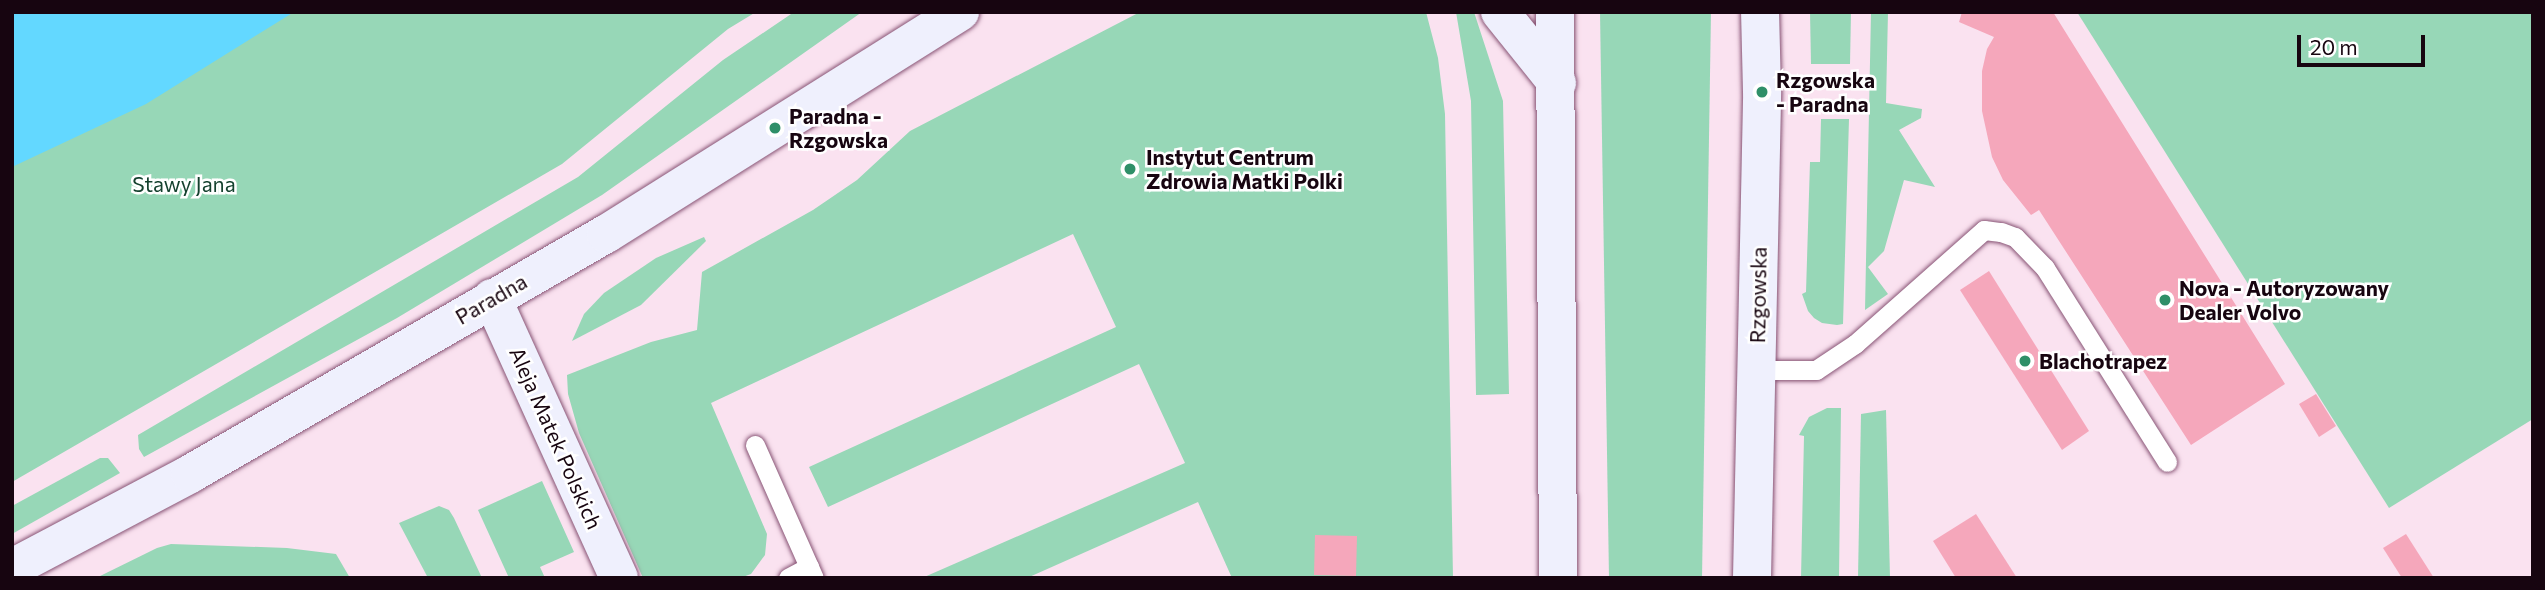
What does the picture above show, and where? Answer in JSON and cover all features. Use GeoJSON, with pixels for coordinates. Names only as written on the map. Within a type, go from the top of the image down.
{"type":"FeatureCollection","features":[{"type":"Feature","properties":{"kind":"street","name":"Paradna"},"geometry":{"type":"LineString","coordinates":[[12,568],[190,474],[606,234],[960,12]]}},
{"type":"Feature","properties":{"kind":"street"},"geometry":{"type":"LineString","coordinates":[[1500,12],[1557,83]]}},
{"type":"Feature","properties":{"kind":"street"},"geometry":{"type":"LineString","coordinates":[[1555,12],[1558,578]]}},
{"type":"Feature","properties":{"kind":"street","name":"Rzgowska"},"geometry":{"type":"LineString","coordinates":[[1752,578],[1762,92],[1760,12]]}},
{"type":"Feature","properties":{"kind":"street","name":"Aleja Matek Polskich"},"geometry":{"type":"LineString","coordinates":[[492,298],[618,578]]}},
{"type":"Feature","properties":{"kind":"lane"},"geometry":{"type":"LineString","coordinates":[[1756,370],[1816,370],[1855,344],[1984,230],[2001,232],[2015,237],[2045,268],[2167,461]]}},
{"type":"Feature","properties":{"kind":"lane"},"geometry":{"type":"LineString","coordinates":[[755,444],[811,573],[788,578]]}},
{"type":"Feature","properties":{"kind":"green space","name":"Stawy Jana"},"geometry":{"type":"Polygon","coordinates":[[[12,12],[756,12],[728,29],[562,164],[12,482],[12,12]]]}},
{"type":"Feature","properties":{"kind":"green space"},"geometry":{"type":"Polygon","coordinates":[[[794,12],[862,12],[602,195],[397,318],[144,457],[139,449],[138,435],[578,177],[723,60],[794,12]]]}},
{"type":"Feature","properties":{"kind":"green space","name":"Instytut Centrum Zdrowia Matki Polki"},"geometry":{"type":"Polygon","coordinates":[[[1140,12],[1426,12],[1438,58],[1445,114],[1453,578],[1232,578],[1198,502],[1027,578],[922,578],[1185,463],[1139,364],[828,507],[809,467],[1116,327],[1073,234],[711,403],[767,534],[765,555],[751,574],[740,578],[643,578],[579,433],[568,394],[567,375],[651,342],[697,330],[702,272],[813,210],[857,180],[910,131],[1140,12]]]}},
{"type":"Feature","properties":{"kind":"green space"},"geometry":{"type":"Polygon","coordinates":[[[1456,12],[1474,12],[1503,101],[1509,394],[1476,395],[1471,101],[1456,12]]]}},
{"type":"Feature","properties":{"kind":"green space"},"geometry":{"type":"Polygon","coordinates":[[[1600,12],[1711,12],[1702,578],[1609,578],[1600,12]]]}},
{"type":"Feature","properties":{"kind":"green space"},"geometry":{"type":"Polygon","coordinates":[[[1810,12],[1851,12],[1850,64],[1811,64],[1810,12]]]}},
{"type":"Feature","properties":{"kind":"green space"},"geometry":{"type":"Polygon","coordinates":[[[1871,12],[1888,12],[1886,103],[1922,109],[1921,118],[1899,130],[1935,187],[1904,180],[1884,251],[1868,267],[1888,294],[1865,310],[1871,12]]]}},
{"type":"Feature","properties":{"kind":"green space"},"geometry":{"type":"Polygon","coordinates":[[[2077,12],[2533,12],[2533,419],[2389,508],[2077,12]]]}},
{"type":"Feature","properties":{"kind":"green space"},"geometry":{"type":"Polygon","coordinates":[[[1821,119],[1849,119],[1843,324],[1837,325],[1822,323],[1814,318],[1808,311],[1802,294],[1806,292],[1810,162],[1820,162],[1821,119]]]}},
{"type":"Feature","properties":{"kind":"green space"},"geometry":{"type":"Polygon","coordinates":[[[704,237],[706,241],[641,305],[572,341],[584,314],[604,293],[656,258],[704,237]]]}},
{"type":"Feature","properties":{"kind":"green space"},"geometry":{"type":"Polygon","coordinates":[[[1827,408],[1841,408],[1839,578],[1801,578],[1804,436],[1799,435],[1809,417],[1827,408]]]}},
{"type":"Feature","properties":{"kind":"green space"},"geometry":{"type":"Polygon","coordinates":[[[1886,410],[1890,578],[1858,578],[1861,414],[1886,410]]]}},
{"type":"Feature","properties":{"kind":"green space"},"geometry":{"type":"Polygon","coordinates":[[[100,458],[108,458],[120,473],[12,534],[12,506],[100,458]]]}},
{"type":"Feature","properties":{"kind":"green space"},"geometry":{"type":"Polygon","coordinates":[[[542,481],[574,552],[540,567],[545,578],[509,578],[478,510],[542,481]]]}},
{"type":"Feature","properties":{"kind":"green space"},"geometry":{"type":"Polygon","coordinates":[[[439,506],[449,510],[454,518],[482,578],[428,578],[399,523],[439,506]]]}},
{"type":"Feature","properties":{"kind":"green space"},"geometry":{"type":"Polygon","coordinates":[[[171,544],[287,548],[336,554],[350,578],[96,578],[157,548],[171,544]]]}},
{"type":"Feature","properties":{"kind":"water","name":"Stawy Jana"},"geometry":{"type":"Polygon","coordinates":[[[12,12],[294,12],[146,104],[12,167],[12,12]]]}},
{"type":"Feature","properties":{"kind":"building","name":"Nova - Autoryzowany Dealer Volvo"},"geometry":{"type":"Polygon","coordinates":[[[1962,12],[2053,12],[2285,384],[2191,445],[2039,210],[2031,215],[2003,180],[1992,157],[1982,111],[1982,71],[1987,49],[1994,37],[1959,22],[1962,12]]]}},
{"type":"Feature","properties":{"kind":"building","name":"Blachotrapez"},"geometry":{"type":"Polygon","coordinates":[[[1989,271],[2089,431],[2062,450],[1960,290],[1989,271]]]}},
{"type":"Feature","properties":{"kind":"building"},"geometry":{"type":"Polygon","coordinates":[[[2316,394],[2336,426],[2319,437],[2299,404],[2316,394]]]}},
{"type":"Feature","properties":{"kind":"building"},"geometry":{"type":"Polygon","coordinates":[[[1976,514],[2017,578],[1956,578],[1933,541],[1976,514]]]}},
{"type":"Feature","properties":{"kind":"building"},"geometry":{"type":"Polygon","coordinates":[[[2406,534],[2434,578],[2402,578],[2383,548],[2406,534]]]}},
{"type":"Feature","properties":{"kind":"building"},"geometry":{"type":"Polygon","coordinates":[[[1315,535],[1357,536],[1356,576],[1314,575],[1315,535]]]}},
{"type":"Feature","properties":{"kind":"place","name":"Rzgowska - Paradna"},"geometry":{"type":"Point","coordinates":[1762,92]}},
{"type":"Feature","properties":{"kind":"place","name":"Paradna - Rzgowska"},"geometry":{"type":"Point","coordinates":[775,128]}},
{"type":"Feature","properties":{"kind":"place","name":"Instytut Centrum Zdrowia Matki Polki"},"geometry":{"type":"Point","coordinates":[1130,169]}},
{"type":"Feature","properties":{"kind":"place","name":"Nova - Autoryzowany Dealer Volvo"},"geometry":{"type":"Point","coordinates":[2165,300]}},
{"type":"Feature","properties":{"kind":"place","name":"Blachotrapez"},"geometry":{"type":"Point","coordinates":[2025,361]}}]}
